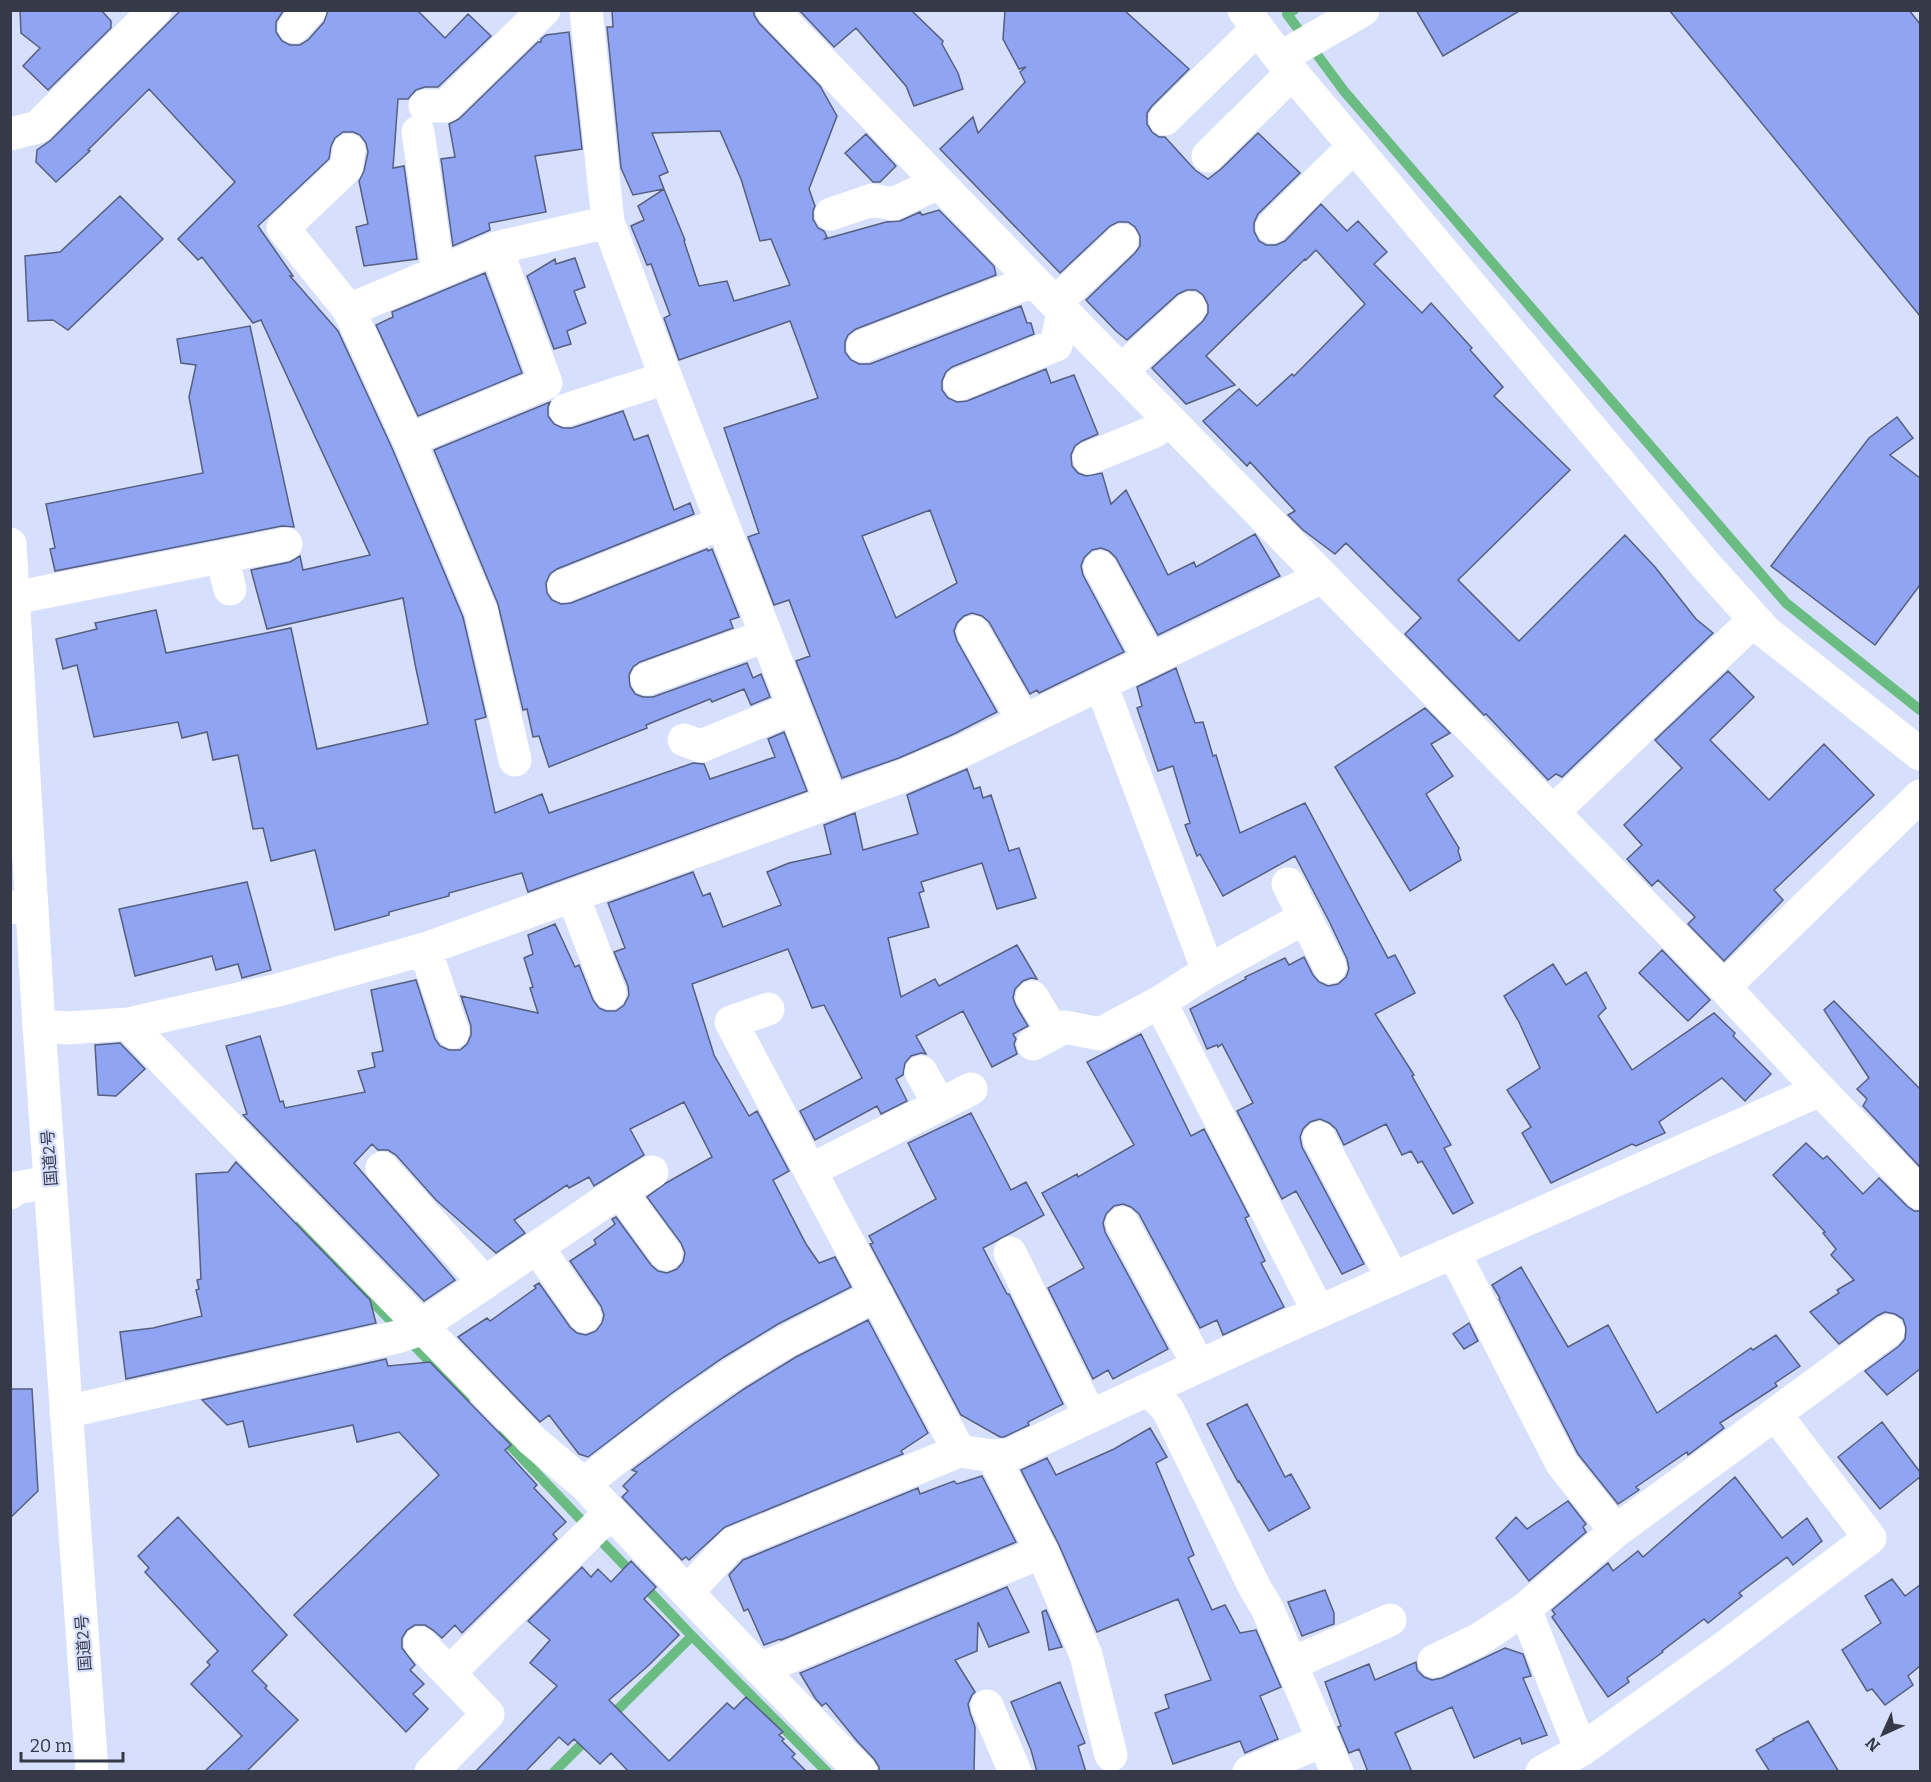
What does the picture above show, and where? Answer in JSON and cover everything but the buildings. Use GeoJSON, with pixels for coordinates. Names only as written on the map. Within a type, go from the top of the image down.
{"type":"FeatureCollection","features":[{"type":"Feature","properties":{"kind":"main road"},"geometry":{"type":"LineString","coordinates":[[438,272],[421,119],[446,106],[544,10]]}},
{"type":"Feature","properties":{"kind":"main road"},"geometry":{"type":"LineString","coordinates":[[586,10],[608,222],[765,636],[831,802]]}},
{"type":"Feature","properties":{"kind":"main road"},"geometry":{"type":"LineString","coordinates":[[772,10],[1050,299],[1724,987],[1920,1193]]}},
{"type":"Feature","properties":{"kind":"main road"},"geometry":{"type":"LineString","coordinates":[[1208,156],[1286,65],[1363,10]]}},
{"type":"Feature","properties":{"kind":"main road"},"geometry":{"type":"LineString","coordinates":[[10,134],[38,127],[144,14]]}},
{"type":"Feature","properties":{"kind":"main road"},"geometry":{"type":"LineString","coordinates":[[1165,118],[1250,20],[1695,553],[1754,620],[1920,754]]}},
{"type":"Feature","properties":{"kind":"main road"},"geometry":{"type":"LineString","coordinates":[[1272,227],[1354,146]]}},
{"type":"Feature","properties":{"kind":"main road"},"geometry":{"type":"LineString","coordinates":[[349,150],[346,168],[283,228],[349,310],[409,440],[481,611],[515,760]]}},
{"type":"Feature","properties":{"kind":"main road"},"geometry":{"type":"LineString","coordinates":[[831,214],[872,200],[893,204],[938,183]]}},
{"type":"Feature","properties":{"kind":"main road"},"geometry":{"type":"LineString","coordinates":[[349,310],[496,248],[608,222]]}},
{"type":"Feature","properties":{"kind":"main road"},"geometry":{"type":"LineString","coordinates":[[863,346],[1050,299],[1122,240]]}},
{"type":"Feature","properties":{"kind":"main road"},"geometry":{"type":"LineString","coordinates":[[409,440],[546,383],[496,248]]}},
{"type":"Feature","properties":{"kind":"main road"},"geometry":{"type":"LineString","coordinates":[[960,384],[1056,345],[1050,299]]}},
{"type":"Feature","properties":{"kind":"main road"},"geometry":{"type":"LineString","coordinates":[[1121,371],[1190,308]]}},
{"type":"Feature","properties":{"kind":"main road"},"geometry":{"type":"LineString","coordinates":[[566,411],[666,378]]}},
{"type":"Feature","properties":{"kind":"main road"},"geometry":{"type":"LineString","coordinates":[[1089,458],[1153,432],[1170,421]]}},
{"type":"Feature","properties":{"kind":"main road"},"geometry":{"type":"LineString","coordinates":[[564,586],[722,523]]}},
{"type":"Feature","properties":{"kind":"main road","name":"国道2号"},"geometry":{"type":"LineString","coordinates":[[10,544],[14,598],[21,908],[39,1026],[92,1772]]}},
{"type":"Feature","properties":{"kind":"main road"},"geometry":{"type":"LineString","coordinates":[[14,598],[286,544]]}},
{"type":"Feature","properties":{"kind":"main road"},"geometry":{"type":"LineString","coordinates":[[222,557],[230,589]]}},
{"type":"Feature","properties":{"kind":"main road"},"geometry":{"type":"LineString","coordinates":[[1100,567],[1150,660]]}},
{"type":"Feature","properties":{"kind":"main road"},"geometry":{"type":"LineString","coordinates":[[39,1026],[68,1028],[128,1024],[278,990],[425,950],[906,775],[962,751],[1322,577]]}},
{"type":"Feature","properties":{"kind":"main road"},"geometry":{"type":"LineString","coordinates":[[1553,812],[1754,620]]}},
{"type":"Feature","properties":{"kind":"main road"},"geometry":{"type":"LineString","coordinates":[[973,632],[1024,721]]}},
{"type":"Feature","properties":{"kind":"main road"},"geometry":{"type":"LineString","coordinates":[[647,679],[765,636]]}},
{"type":"Feature","properties":{"kind":"main road"},"geometry":{"type":"LineString","coordinates":[[1101,684],[1208,972]]}},
{"type":"Feature","properties":{"kind":"main road"},"geometry":{"type":"LineString","coordinates":[[684,740],[702,746],[793,708]]}},
{"type":"Feature","properties":{"kind":"main road"},"geometry":{"type":"LineString","coordinates":[[1724,987],[1920,796]]}},
{"type":"Feature","properties":{"kind":"main road"},"geometry":{"type":"LineString","coordinates":[[1288,884],[1330,967]]}},
{"type":"Feature","properties":{"kind":"main road"},"geometry":{"type":"LineString","coordinates":[[573,896],[610,993]]}},
{"type":"Feature","properties":{"kind":"main road"},"geometry":{"type":"LineString","coordinates":[[1032,998],[1044,1038],[1065,1027],[1100,1034],[1160,1002],[1304,918]]}},
{"type":"Feature","properties":{"kind":"main road"},"geometry":{"type":"LineString","coordinates":[[425,950],[453,1032]]}},
{"type":"Feature","properties":{"kind":"main road"},"geometry":{"type":"LineString","coordinates":[[1160,1002],[1318,1311]]}},
{"type":"Feature","properties":{"kind":"main road"},"geometry":{"type":"LineString","coordinates":[[768,1009],[731,1022],[959,1451]]}},
{"type":"Feature","properties":{"kind":"main road"},"geometry":{"type":"LineString","coordinates":[[128,1024],[410,1332],[584,1484],[596,1528],[687,1592],[861,1772]]}},
{"type":"Feature","properties":{"kind":"main road"},"geometry":{"type":"LineString","coordinates":[[921,1072],[939,1104]]}},
{"type":"Feature","properties":{"kind":"main road"},"geometry":{"type":"LineString","coordinates":[[811,1170],[971,1089]]}},
{"type":"Feature","properties":{"kind":"main road"},"geometry":{"type":"LineString","coordinates":[[687,1592],[732,1544],[959,1451],[993,1456],[1009,1455],[1318,1311],[1820,1090]]}},
{"type":"Feature","properties":{"kind":"main road"},"geometry":{"type":"LineString","coordinates":[[1319,1138],[1393,1279]]}},
{"type":"Feature","properties":{"kind":"main road"},"geometry":{"type":"LineString","coordinates":[[382,1168],[485,1282]]}},
{"type":"Feature","properties":{"kind":"main road"},"geometry":{"type":"LineString","coordinates":[[66,1412],[410,1332],[652,1172]]}},
{"type":"Feature","properties":{"kind":"main road"},"geometry":{"type":"LineString","coordinates":[[10,1193],[16,1188],[50,1182]]}},
{"type":"Feature","properties":{"kind":"main road"},"geometry":{"type":"LineString","coordinates":[[620,1191],[666,1254]]}},
{"type":"Feature","properties":{"kind":"main road"},"geometry":{"type":"LineString","coordinates":[[1122,1223],[1199,1366]]}},
{"type":"Feature","properties":{"kind":"main road"},"geometry":{"type":"LineString","coordinates":[[537,1247],[585,1316]]}},
{"type":"Feature","properties":{"kind":"main road"},"geometry":{"type":"LineString","coordinates":[[1010,1252],[1090,1416]]}},
{"type":"Feature","properties":{"kind":"main road"},"geometry":{"type":"LineString","coordinates":[[1454,1253],[1562,1464],[1616,1531]]}},
{"type":"Feature","properties":{"kind":"main road"},"geometry":{"type":"LineString","coordinates":[[584,1484],[723,1381],[788,1341],[877,1295]]}},
{"type":"Feature","properties":{"kind":"main road"},"geometry":{"type":"LineString","coordinates":[[1434,1661],[1478,1640],[1525,1609],[1616,1531],[1888,1331]]}},
{"type":"Feature","properties":{"kind":"main road"},"geometry":{"type":"LineString","coordinates":[[1149,1389],[1168,1410],[1267,1608],[1337,1772]]}},
{"type":"Feature","properties":{"kind":"main road"},"geometry":{"type":"LineString","coordinates":[[1542,1772],[1581,1750],[1721,1650],[1870,1538],[1776,1415]]}},
{"type":"Feature","properties":{"kind":"main road"},"geometry":{"type":"LineString","coordinates":[[993,1456],[1042,1552],[1086,1656],[1111,1755]]}},
{"type":"Feature","properties":{"kind":"main road"},"geometry":{"type":"LineString","coordinates":[[449,1673],[596,1528]]}},
{"type":"Feature","properties":{"kind":"main road"},"geometry":{"type":"LineString","coordinates":[[760,1669],[1042,1552]]}},
{"type":"Feature","properties":{"kind":"main road"},"geometry":{"type":"LineString","coordinates":[[1525,1609],[1581,1750]]}},
{"type":"Feature","properties":{"kind":"main road"},"geometry":{"type":"LineString","coordinates":[[1291,1664],[1390,1620]]}},
{"type":"Feature","properties":{"kind":"main road"},"geometry":{"type":"LineString","coordinates":[[420,1643],[493,1720],[431,1772]]}},
{"type":"Feature","properties":{"kind":"main road"},"geometry":{"type":"LineString","coordinates":[[987,1706],[1015,1772]]}},
{"type":"Feature","properties":{"kind":"main road"},"geometry":{"type":"LineString","coordinates":[[1249,1772],[1324,1740]]}},
{"type":"Feature","properties":{"kind":"waterway"},"geometry":{"type":"LineString","coordinates":[[1294,10],[1287,14],[1344,91],[1786,603],[1920,710]]}},
{"type":"Feature","properties":{"kind":"waterway"},"geometry":{"type":"LineString","coordinates":[[300,1225],[465,1399]]}},
{"type":"Feature","properties":{"kind":"waterway"},"geometry":{"type":"LineString","coordinates":[[501,1436],[692,1636]]}},
{"type":"Feature","properties":{"kind":"waterway"},"geometry":{"type":"LineString","coordinates":[[608,1719],[692,1636],[827,1772]]}},
{"type":"Feature","properties":{"kind":"waterway"},"geometry":{"type":"LineString","coordinates":[[554,1772],[590,1736]]}}]}
